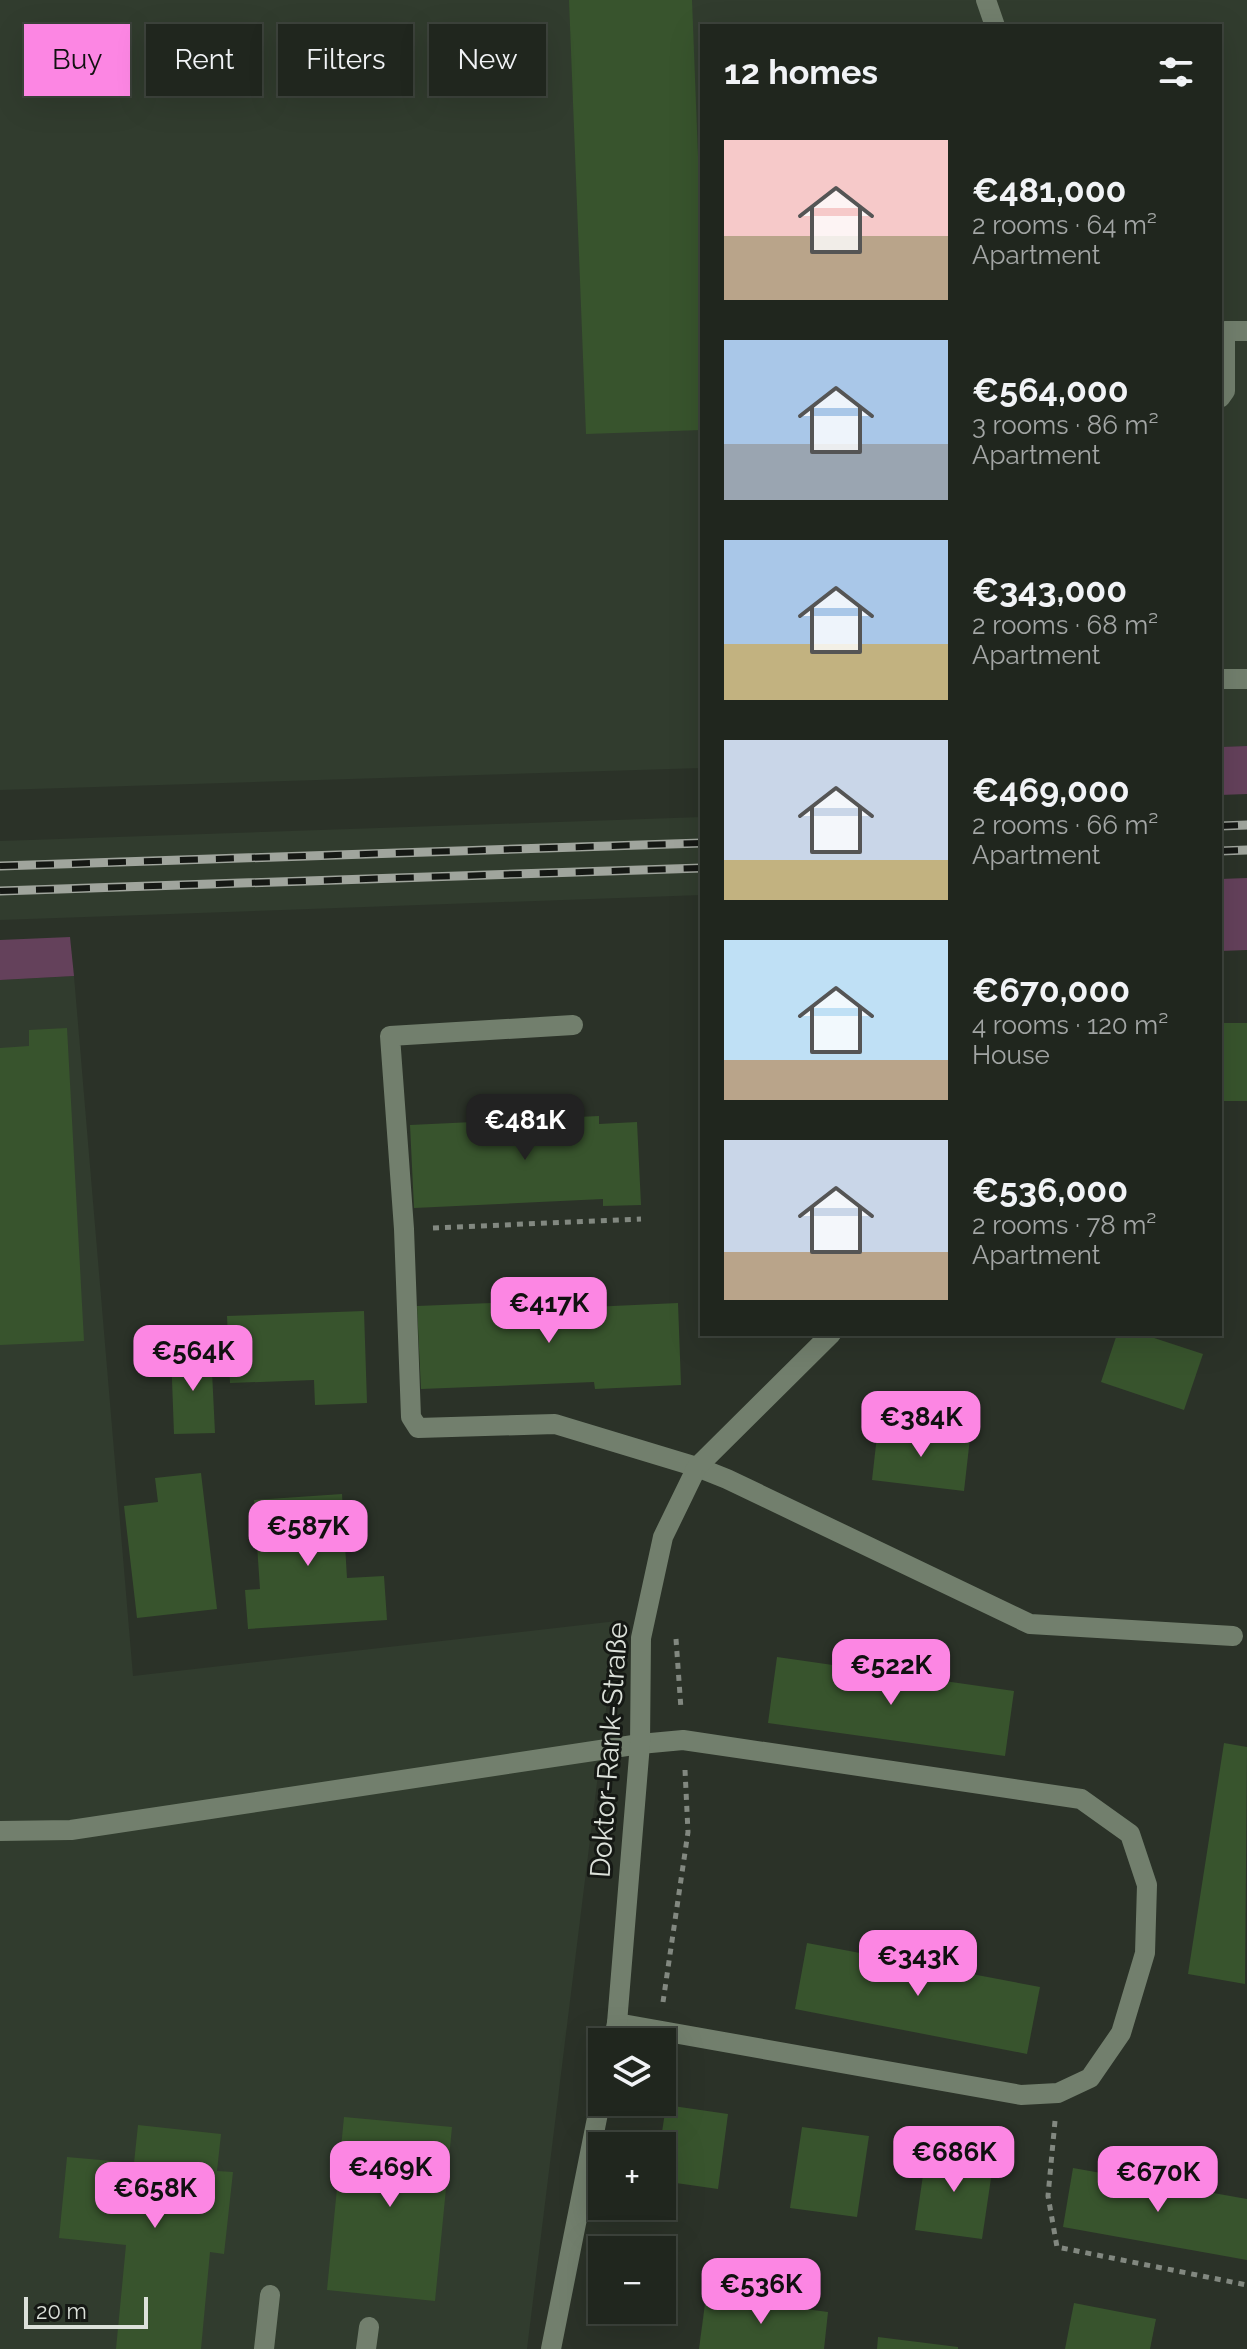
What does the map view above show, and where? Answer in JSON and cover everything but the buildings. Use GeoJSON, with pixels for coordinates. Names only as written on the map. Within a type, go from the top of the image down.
{"type":"FeatureCollection","features":[{"type":"Feature","properties":{"kind":"street"},"geometry":{"type":"LineString","coordinates":[[986,0],[994,24]]}},
{"type":"Feature","properties":{"kind":"street"},"geometry":{"type":"LineString","coordinates":[[1222,395],[1225,391],[1225,331],[1247,331]]}},
{"type":"Feature","properties":{"kind":"street"},"geometry":{"type":"LineString","coordinates":[[1222,679],[1247,679]]}},
{"type":"Feature","properties":{"kind":"street"},"geometry":{"type":"LineString","coordinates":[[573,1025],[390,1036],[404,1229],[411,1417],[418,1428],[555,1424],[697,1467],[1030,1624],[1233,1636]]}},
{"type":"Feature","properties":{"kind":"street","name":"Doktor-Rank-Straße"},"geometry":{"type":"LineString","coordinates":[[615,2028],[640,1744],[641,1638],[663,1537],[697,1467],[829,1336]]}},
{"type":"Feature","properties":{"kind":"street"},"geometry":{"type":"LineString","coordinates":[[0,1831],[71,1830],[683,1740],[1081,1799],[1130,1834],[1147,1885],[1145,1953],[1121,2033],[1090,2078],[1058,2093],[1021,2095],[676,2041]]}},
{"type":"Feature","properties":{"kind":"street"},"geometry":{"type":"LineString","coordinates":[[551,2349],[597,2116]]}},
{"type":"Feature","properties":{"kind":"street"},"geometry":{"type":"LineString","coordinates":[[264,2349],[270,2295]]}},
{"type":"Feature","properties":{"kind":"street"},"geometry":{"type":"LineString","coordinates":[[366,2349],[369,2327]]}},
{"type":"Feature","properties":{"kind":"path"},"geometry":{"type":"LineString","coordinates":[[404,1229],[641,1219]]}},
{"type":"Feature","properties":{"kind":"path"},"geometry":{"type":"LineString","coordinates":[[1058,2093],[1048,2196],[1057,2247],[1247,2285]]}},
{"type":"Feature","properties":{"kind":"shaded area"},"geometry":{"type":"Polygon","coordinates":[[[0,0],[1247,0],[1247,746],[1222,747],[1222,24],[700,24],[700,768],[0,790],[0,0]]]}},
{"type":"Feature","properties":{"kind":"shaded area"},"geometry":{"type":"Polygon","coordinates":[[[1247,746],[1247,794],[1222,795],[1222,747],[1247,746]]]}},
{"type":"Feature","properties":{"kind":"shaded area"},"geometry":{"type":"Polygon","coordinates":[[[700,817],[700,895],[0,920],[0,841],[700,817]]]}},
{"type":"Feature","properties":{"kind":"shaded area"},"geometry":{"type":"Polygon","coordinates":[[[1247,878],[1247,950],[1222,951],[1222,879],[1247,878]]]}},
{"type":"Feature","properties":{"kind":"shaded area"},"geometry":{"type":"Polygon","coordinates":[[[70,937],[74,976],[0,980],[0,940],[70,937]]]}},
{"type":"Feature","properties":{"kind":"shaded area"},"geometry":{"type":"Polygon","coordinates":[[[74,976],[133,1676],[617,1621],[527,2349],[0,2349],[0,980],[74,976]]]}},
{"type":"Feature","properties":{"kind":"railway"},"geometry":{"type":"LineString","coordinates":[[1222,826],[1247,825]]}},
{"type":"Feature","properties":{"kind":"railway"},"geometry":{"type":"LineString","coordinates":[[0,866],[700,843]]}},
{"type":"Feature","properties":{"kind":"railway"},"geometry":{"type":"LineString","coordinates":[[1222,851],[1247,850]]}},
{"type":"Feature","properties":{"kind":"railway"},"geometry":{"type":"LineString","coordinates":[[0,891],[700,868]]}}]}
